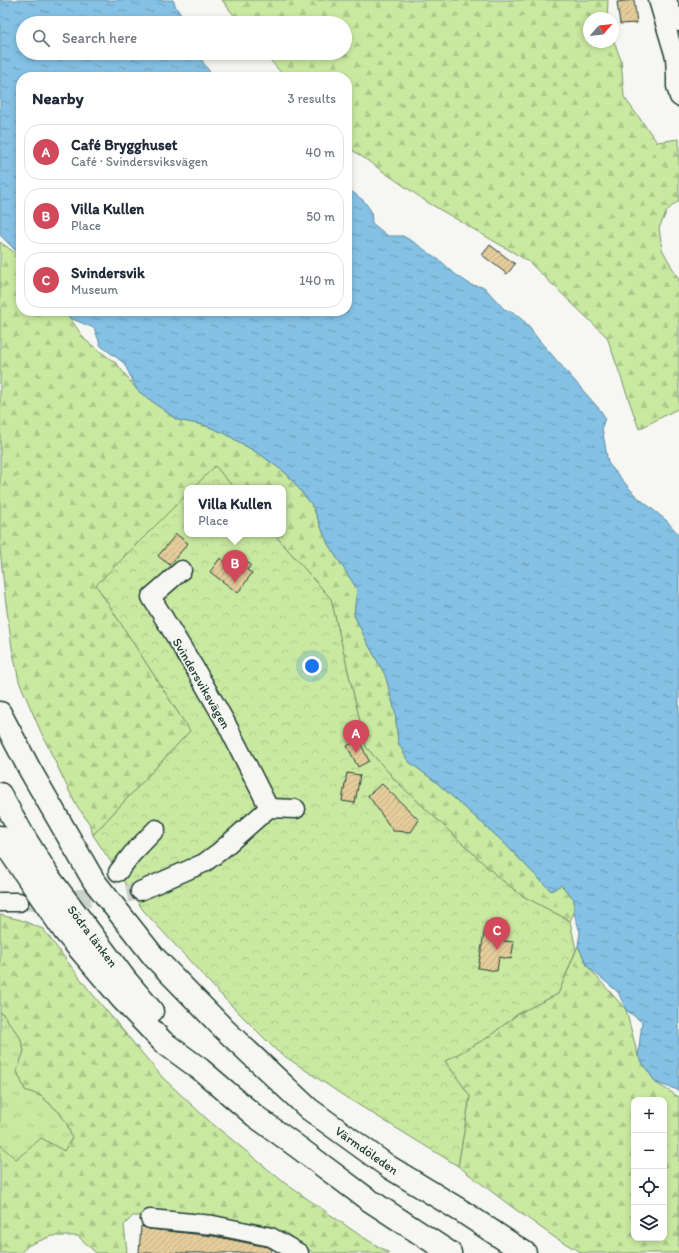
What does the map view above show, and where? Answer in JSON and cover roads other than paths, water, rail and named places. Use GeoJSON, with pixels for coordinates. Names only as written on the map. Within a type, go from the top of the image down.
{"type":"FeatureCollection","features":[{"type":"Feature","properties":{"kind":"highway","name":"Värmdöleden"},"geometry":{"type":"LineString","coordinates":[[0,713],[30,770],[94,881],[154,957],[224,1029],[308,1109],[390,1167],[463,1212],[525,1253]]}},
{"type":"Feature","properties":{"kind":"highway","name":"Södra länken"},"geometry":{"type":"LineString","coordinates":[[0,794],[22,835],[51,880],[125,979],[200,1069]]}},
{"type":"Feature","properties":{"kind":"highway"},"geometry":{"type":"LineString","coordinates":[[0,837],[65,932],[121,998],[163,1042],[200,1069],[255,1116],[295,1146],[366,1198],[450,1253]]}},
{"type":"Feature","properties":{"kind":"street"},"geometry":{"type":"LineString","coordinates":[[658,0],[678,73],[676,86],[679,96]]}},
{"type":"Feature","properties":{"kind":"street"},"geometry":{"type":"LineString","coordinates":[[667,0],[679,22]]}},
{"type":"Feature","properties":{"kind":"street","name":"Svindersviksvägen"},"geometry":{"type":"LineString","coordinates":[[182,570],[151,597],[226,723],[269,808]]}},
{"type":"Feature","properties":{"kind":"street"},"geometry":{"type":"LineString","coordinates":[[140,891],[204,863],[219,852],[269,808],[296,809]]}},
{"type":"Feature","properties":{"kind":"street"},"geometry":{"type":"LineString","coordinates":[[118,872],[132,854],[156,829]]}},
{"type":"Feature","properties":{"kind":"street"},"geometry":{"type":"LineString","coordinates":[[0,902],[19,902]]}},
{"type":"Feature","properties":{"kind":"street"},"geometry":{"type":"LineString","coordinates":[[150,1219],[213,1225],[271,1237],[299,1253]]}},
{"type":"Feature","properties":{"kind":"water"},"geometry":{"type":"Polygon","coordinates":[[[0,0],[173,0],[182,16],[16,16],[16,60],[202,60],[210,72],[16,72],[16,251],[0,235],[0,0]]]}},
{"type":"Feature","properties":{"kind":"water"},"geometry":{"type":"Polygon","coordinates":[[[352,192],[364,201],[371,211],[372,223],[388,236],[403,236],[415,243],[471,285],[484,287],[504,309],[513,312],[526,323],[538,339],[601,411],[605,418],[602,427],[608,463],[635,495],[667,521],[679,535],[679,1092],[678,1090],[656,1083],[638,1056],[642,1022],[626,1010],[618,992],[588,967],[578,946],[580,932],[574,913],[574,899],[561,885],[551,891],[501,840],[436,782],[408,761],[398,742],[395,711],[385,675],[354,615],[357,589],[328,544],[312,505],[287,474],[261,455],[224,433],[204,425],[177,420],[137,390],[124,363],[101,346],[94,328],[68,316],[352,316],[352,192]]]}},
{"type":"Feature","properties":{"kind":"tunnel"},"geometry":{"type":"LineString","coordinates":[[19,902],[113,896],[140,891]]}},
{"type":"Feature","properties":{"kind":"place","name":"Villa Kullen"},"geometry":{"type":"Point","coordinates":[235,583]}},
{"type":"Feature","properties":{"kind":"place","name":"Café Brygghuset"},"geometry":{"type":"Point","coordinates":[356,753]}},
{"type":"Feature","properties":{"kind":"place","name":"Svindersvik"},"geometry":{"type":"Point","coordinates":[497,950]}}]}
